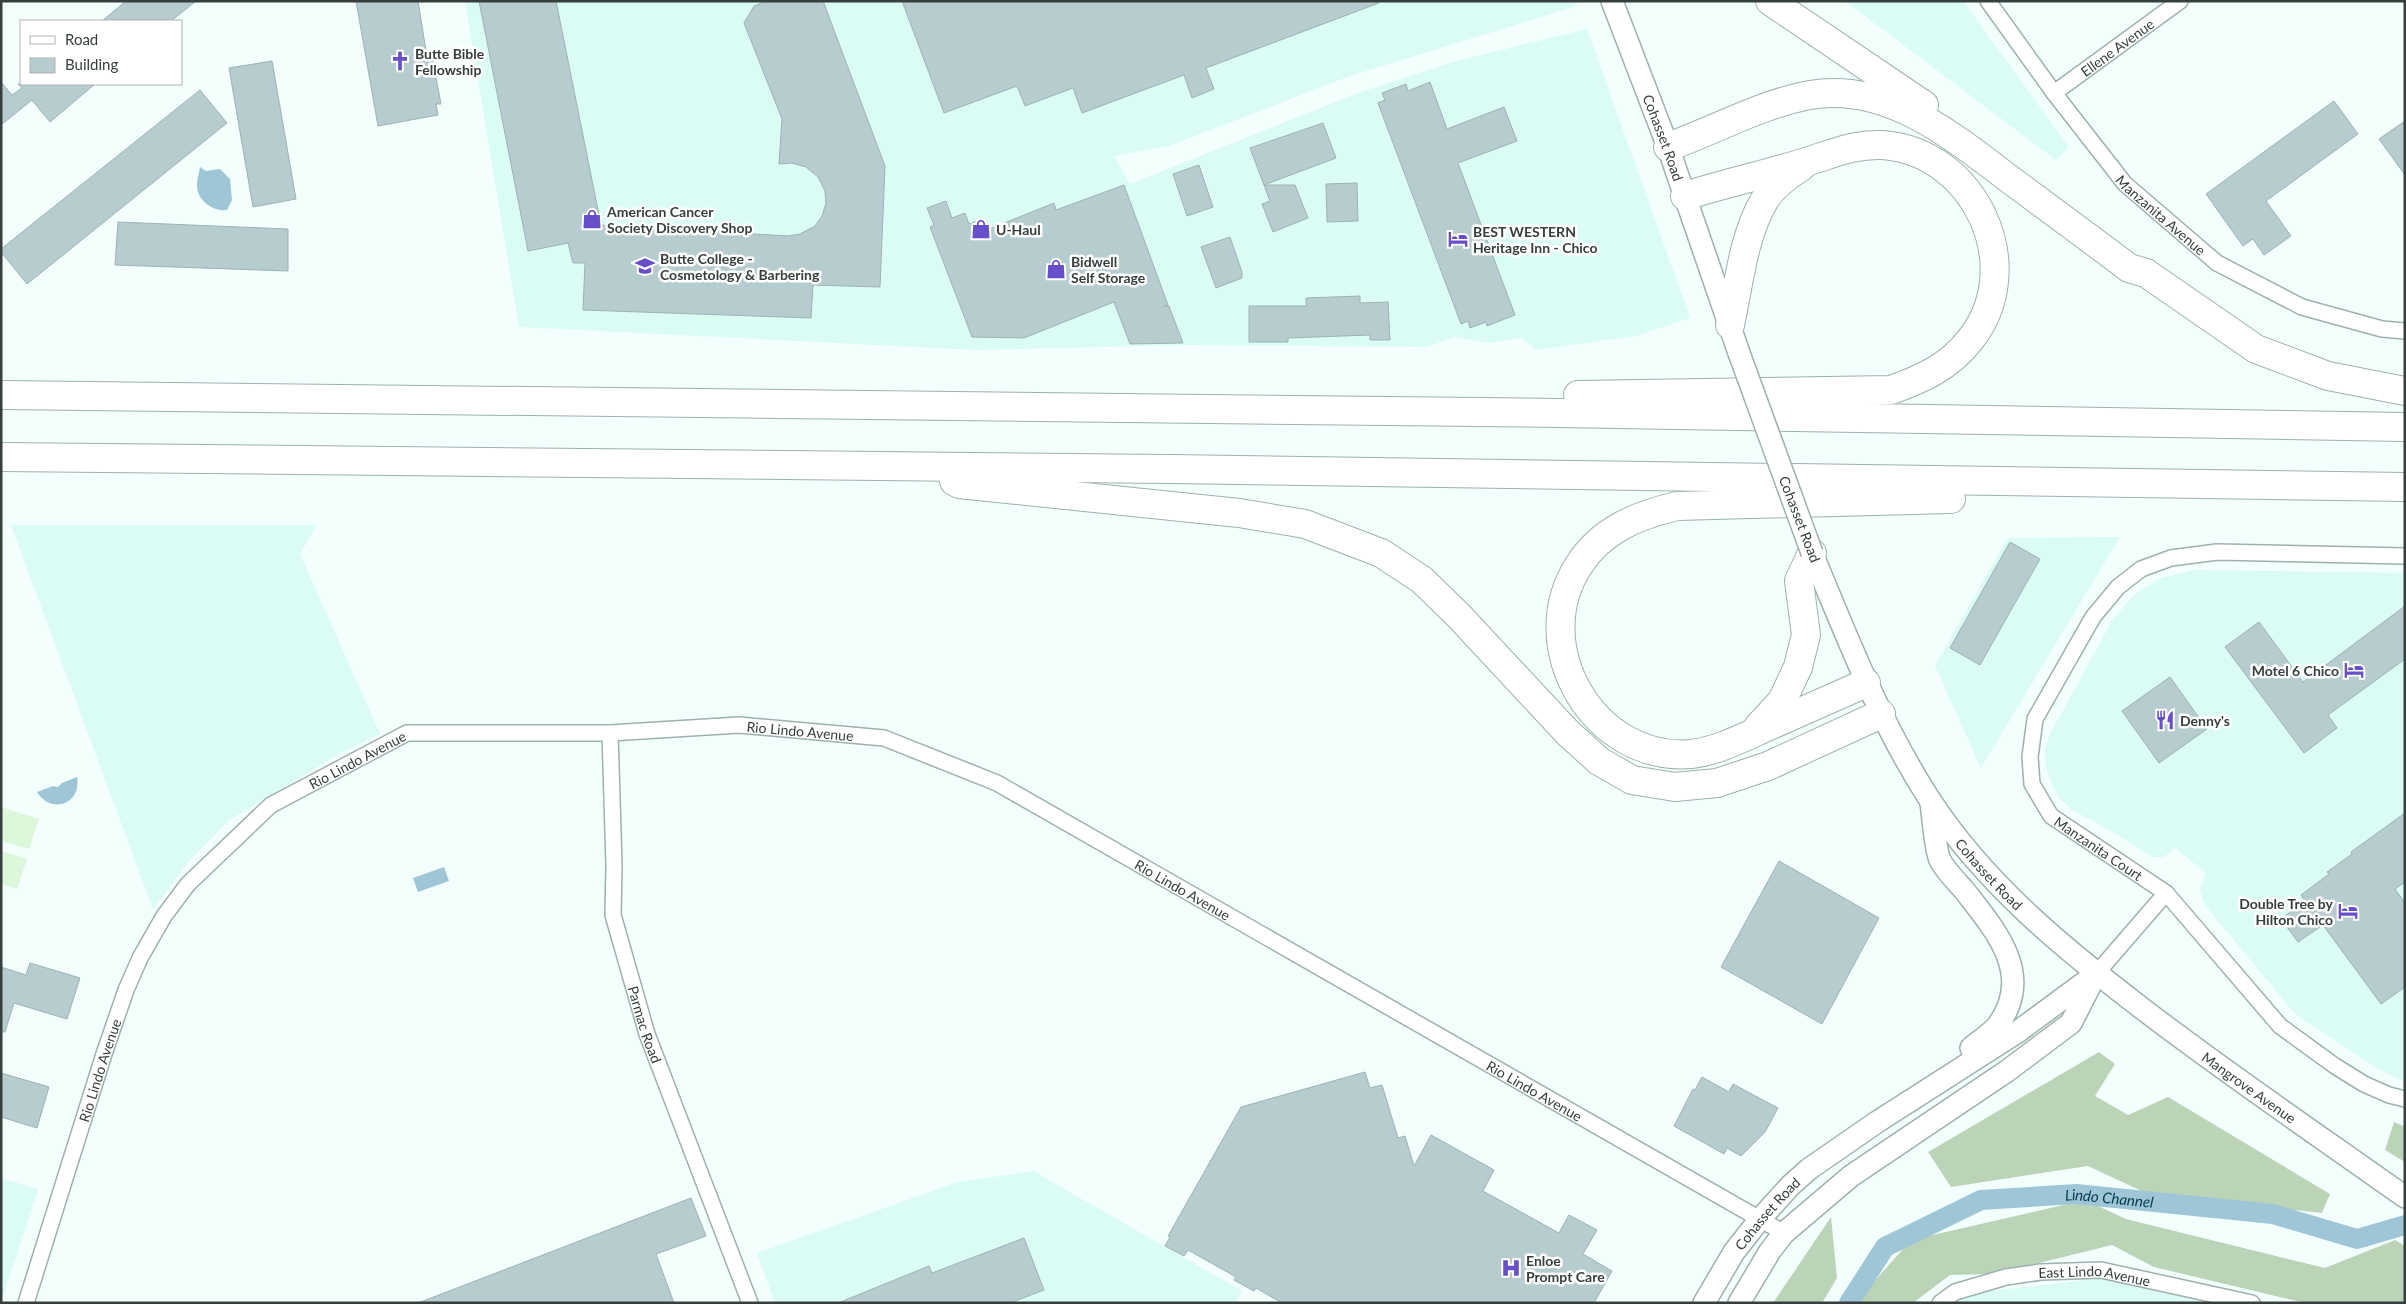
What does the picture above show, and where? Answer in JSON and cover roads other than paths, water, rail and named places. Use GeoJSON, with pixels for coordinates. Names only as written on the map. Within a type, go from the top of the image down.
{"type":"FeatureCollection","features":[{"type":"Feature","properties":{"kind":"highway"},"geometry":{"type":"LineString","coordinates":[[1770,1],[1920,102],[2140,264],[2146,273]]}},
{"type":"Feature","properties":{"kind":"highway"},"geometry":{"type":"LineString","coordinates":[[1668,147],[1767,108],[1811,95],[1860,94],[1896,106],[1937,125],[2129,268],[2146,273],[2256,350],[2328,376],[2405,391]]}},
{"type":"Feature","properties":{"kind":"highway"},"geometry":{"type":"LineString","coordinates":[[1412,411],[1480,397],[1892,390],[1922,380],[1947,364],[1970,340],[1984,317],[1991,296],[1994,268],[1990,234],[1979,206],[1960,181],[1935,162],[1909,150],[1882,145],[1850,146],[1810,161],[1685,196]]}},
{"type":"Feature","properties":{"kind":"highway"},"geometry":{"type":"LineString","coordinates":[[1730,325],[1754,222],[1764,199],[1784,178],[1810,161]]}},
{"type":"Feature","properties":{"kind":"highway"},"geometry":{"type":"LineString","coordinates":[[10,395],[1412,411],[2405,427]]}},
{"type":"Feature","properties":{"kind":"highway"},"geometry":{"type":"LineString","coordinates":[[1,457],[928,467],[2405,487]]}},
{"type":"Feature","properties":{"kind":"highway"},"geometry":{"type":"LineString","coordinates":[[928,467],[959,484],[1239,513],[1305,524],[1381,553],[1422,580],[1459,616],[1568,733],[1599,761],[1632,780],[1675,786],[1717,783],[1768,766],[1881,714]]}},
{"type":"Feature","properties":{"kind":"highway"},"geometry":{"type":"LineString","coordinates":[[1866,683],[1727,745],[1692,754],[1665,754],[1630,743],[1600,722],[1576,690],[1564,660],[1560,625],[1564,601],[1570,582],[1579,565],[1603,538],[1633,519],[1677,506],[1988,498],[2038,482]]}},
{"type":"Feature","properties":{"kind":"highway"},"geometry":{"type":"LineString","coordinates":[[1752,734],[1782,701],[1798,667],[1806,635],[1799,581],[1812,552]]}},
{"type":"Feature","properties":{"kind":"main road","name":"Cohasset Road"},"geometry":{"type":"LineString","coordinates":[[1612,1],[1668,147],[1739,353],[1812,552],[1866,683],[1881,714],[1931,802],[1977,861],[2014,901],[2096,974]]}},
{"type":"Feature","properties":{"kind":"main road"},"geometry":{"type":"LineString","coordinates":[[1926,1092],[1948,1066],[1997,1027],[2008,1007],[2013,987],[2011,965],[2004,946],[1940,859],[1931,802]]}},
{"type":"Feature","properties":{"kind":"main road","name":"Cohasset Road"},"geometry":{"type":"LineString","coordinates":[[1704,1303],[1734,1252],[1760,1219],[1791,1185],[1809,1169],[1877,1122],[2016,1033],[2096,974]]}},
{"type":"Feature","properties":{"kind":"main road","name":"Cohasset Road"},"geometry":{"type":"LineString","coordinates":[[1739,1303],[1770,1251],[1784,1233],[1851,1176],[2007,1071],[2071,1023],[2096,974]]}},
{"type":"Feature","properties":{"kind":"main road","name":"Mangrove Avenue"},"geometry":{"type":"LineString","coordinates":[[2096,974],[2239,1082],[2398,1191]]}},
{"type":"Feature","properties":{"kind":"street","name":"Manzanita Avenue"},"geometry":{"type":"LineString","coordinates":[[1988,1],[2054,93],[2125,184],[2217,264],[2302,307],[2382,328],[2405,331]]}},
{"type":"Feature","properties":{"kind":"street","name":"Ellene Avenue"},"geometry":{"type":"LineString","coordinates":[[2054,93],[2180,1]]}},
{"type":"Feature","properties":{"kind":"street","name":"Manzanita Court"},"geometry":{"type":"LineString","coordinates":[[2405,556],[2217,552],[2171,558],[2142,569],[2118,587],[2093,617],[2035,719],[2030,757],[2032,784],[2051,816],[2166,893],[2280,1026],[2334,1066],[2364,1084],[2389,1095],[2405,1099]]}},
{"type":"Feature","properties":{"kind":"street","name":"Rio Lindo Avenue"},"geometry":{"type":"LineString","coordinates":[[26,1303],[126,990],[156,929],[188,884],[272,805],[407,733],[610,733],[739,725],[884,738],[997,782],[1784,1233]]}},
{"type":"Feature","properties":{"kind":"street","name":"Parmac Road"},"geometry":{"type":"LineString","coordinates":[[610,733],[614,865],[612,916],[647,1034],[750,1303]]}},
{"type":"Feature","properties":{"kind":"street"},"geometry":{"type":"LineString","coordinates":[[2096,974],[2166,893]]}},
{"type":"Feature","properties":{"kind":"street","name":"East Lindo Avenue"},"geometry":{"type":"LineString","coordinates":[[1940,1303],[1955,1292],[2006,1276],[2041,1272],[2101,1270],[2252,1303]]}},
{"type":"Feature","properties":{"kind":"water"},"geometry":{"type":"Polygon","coordinates":[[[200,167],[206,171],[220,169],[230,179],[232,200],[227,210],[211,207],[202,200],[197,190],[200,167]]]}},
{"type":"Feature","properties":{"kind":"water"},"geometry":{"type":"Polygon","coordinates":[[[77,777],[75,794],[64,803],[50,803],[37,792],[53,786],[58,787],[62,783],[77,777]]]}},
{"type":"Feature","properties":{"kind":"water"},"geometry":{"type":"Polygon","coordinates":[[[444,867],[449,881],[418,892],[413,878],[444,867]]]}},
{"type":"Feature","properties":{"kind":"waterway","name":"Lindo Channel"},"geometry":{"type":"LineString","coordinates":[[1849,1303],[1885,1247],[1981,1200],[2076,1194],[2273,1214],[2357,1239],[2405,1225]]}},
{"type":"Feature","properties":{"kind":"place","name":"Butte Bible Fellowship"},"geometry":{"type":"Point","coordinates":[400,61]}},
{"type":"Feature","properties":{"kind":"place","name":"American Cancer Society Discovery Shop"},"geometry":{"type":"Point","coordinates":[592,219]}},
{"type":"Feature","properties":{"kind":"place","name":"U-Haul"},"geometry":{"type":"Point","coordinates":[981,229]}},
{"type":"Feature","properties":{"kind":"place","name":"BEST WESTERN Heritage Inn - Chico"},"geometry":{"type":"Point","coordinates":[1458,239]}},
{"type":"Feature","properties":{"kind":"place","name":"Butte College - Cosmetology & Barbering"},"geometry":{"type":"Point","coordinates":[645,266]}},
{"type":"Feature","properties":{"kind":"place","name":"Bidwell Self Storage"},"geometry":{"type":"Point","coordinates":[1056,269]}},
{"type":"Feature","properties":{"kind":"place","name":"Motel 6 Chico"},"geometry":{"type":"Point","coordinates":[2354,670]}},
{"type":"Feature","properties":{"kind":"place","name":"Denny's"},"geometry":{"type":"Point","coordinates":[2165,720]}},
{"type":"Feature","properties":{"kind":"place","name":"Double Tree by Hilton Chico"},"geometry":{"type":"Point","coordinates":[2348,911]}},
{"type":"Feature","properties":{"kind":"place","name":"Enloe Prompt Care"},"geometry":{"type":"Point","coordinates":[1511,1268]}}]}
